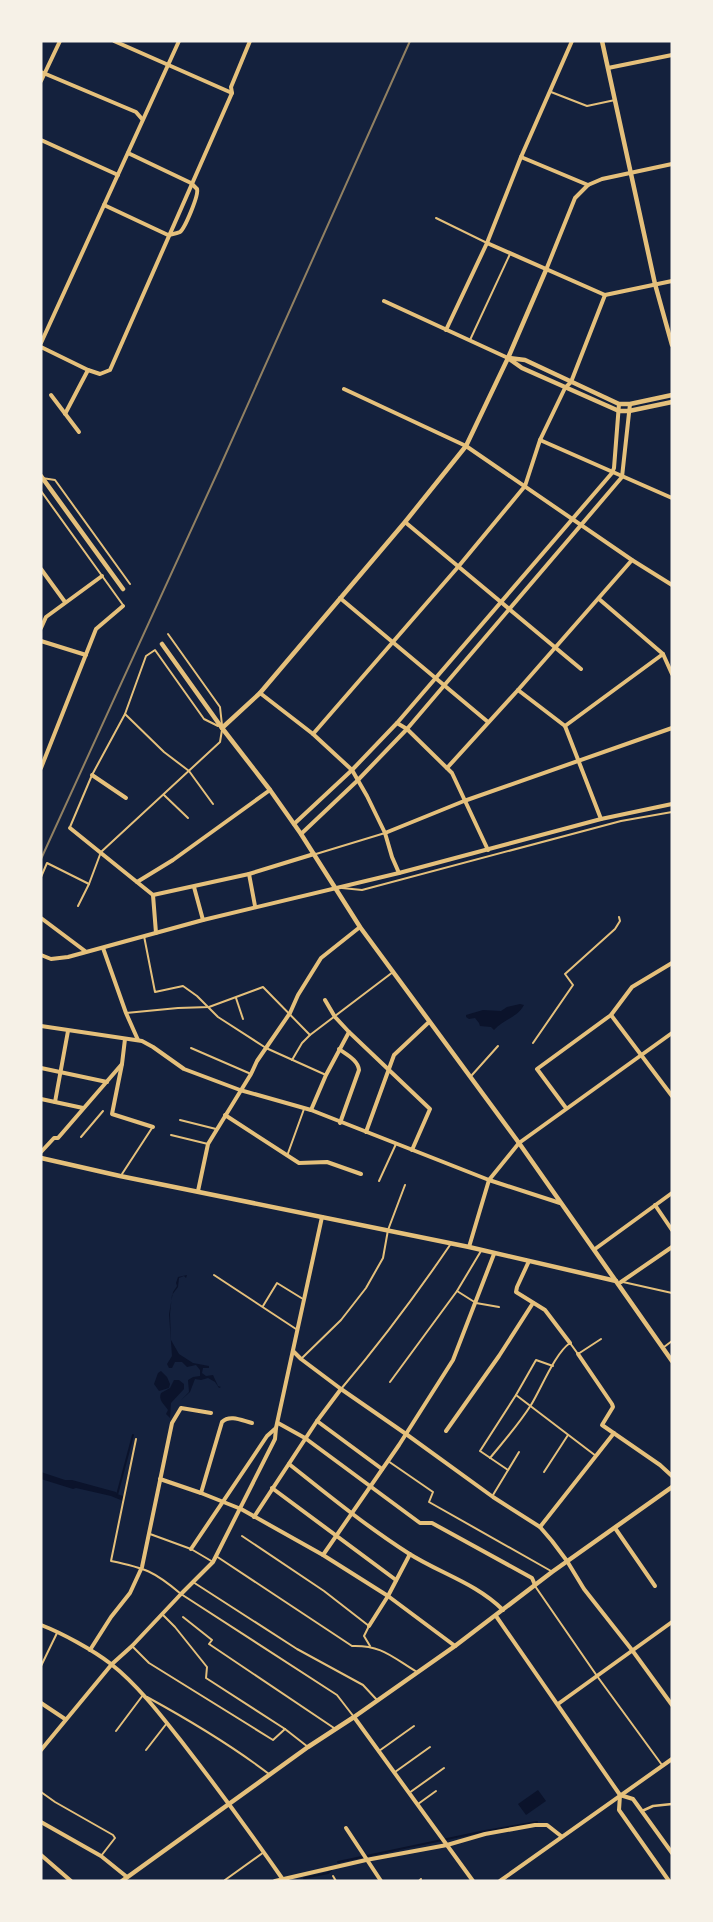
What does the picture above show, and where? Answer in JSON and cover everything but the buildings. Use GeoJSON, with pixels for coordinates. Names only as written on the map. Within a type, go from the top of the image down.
{"type":"FeatureCollection","features":[{"type":"Feature","properties":{"kind":"street"},"geometry":{"type":"LineString","coordinates":[[41,81],[43,73],[60,41]]}},
{"type":"Feature","properties":{"kind":"street"},"geometry":{"type":"LineString","coordinates":[[114,41],[167,66],[232,93]]}},
{"type":"Feature","properties":{"kind":"street"},"geometry":{"type":"LineString","coordinates":[[41,343],[101,215],[178,41]]}},
{"type":"Feature","properties":{"kind":"street"},"geometry":{"type":"LineString","coordinates":[[41,347],[100,374],[110,370],[232,93],[231,88],[250,41]]}},
{"type":"Feature","properties":{"kind":"street"},"geometry":{"type":"LineString","coordinates":[[446,330],[487,243],[521,157],[572,41]]}},
{"type":"Feature","properties":{"kind":"street"},"geometry":{"type":"LineString","coordinates":[[602,41],[656,284],[672,345]]}},
{"type":"Feature","properties":{"kind":"street"},"geometry":{"type":"LineString","coordinates":[[608,68],[672,55]]}},
{"type":"Feature","properties":{"kind":"street"},"geometry":{"type":"LineString","coordinates":[[43,73],[136,112],[142,119]]}},
{"type":"Feature","properties":{"kind":"street"},"geometry":{"type":"LineString","coordinates":[[41,140],[118,175]]}},
{"type":"Feature","properties":{"kind":"street"},"geometry":{"type":"LineString","coordinates":[[104,206],[168,235],[178,234],[190,214],[197,195],[196,188],[191,183],[128,153]]}},
{"type":"Feature","properties":{"kind":"street"},"geometry":{"type":"LineString","coordinates":[[521,157],[588,185]]}},
{"type":"Feature","properties":{"kind":"street"},"geometry":{"type":"LineString","coordinates":[[222,728],[260,693],[406,522],[466,446],[508,358],[546,270],[574,198],[588,185],[602,179],[672,164]]}},
{"type":"Feature","properties":{"kind":"street"},"geometry":{"type":"LineString","coordinates":[[487,243],[605,296],[672,280]]}},
{"type":"Feature","properties":{"kind":"street"},"geometry":{"type":"LineString","coordinates":[[313,734],[458,567],[525,486],[540,440],[565,388],[571,382],[605,296]]}},
{"type":"Feature","properties":{"kind":"street"},"geometry":{"type":"LineString","coordinates":[[384,301],[508,358],[522,368],[618,411],[629,411],[672,402]]}},
{"type":"Feature","properties":{"kind":"street"},"geometry":{"type":"LineString","coordinates":[[508,358],[525,360],[619,404],[630,404],[672,395]]}},
{"type":"Feature","properties":{"kind":"street"},"geometry":{"type":"LineString","coordinates":[[65,414],[88,370]]}},
{"type":"Feature","properties":{"kind":"street"},"geometry":{"type":"LineString","coordinates":[[344,389],[466,446],[632,560],[672,585]]}},
{"type":"Feature","properties":{"kind":"street"},"geometry":{"type":"LineString","coordinates":[[51,395],[79,432]]}},
{"type":"Feature","properties":{"kind":"street"},"geometry":{"type":"LineString","coordinates":[[294,824],[352,770],[397,723],[612,473],[619,404]]}},
{"type":"Feature","properties":{"kind":"street"},"geometry":{"type":"LineString","coordinates":[[301,834],[357,781],[407,729],[622,477],[630,404]]}},
{"type":"Feature","properties":{"kind":"street"},"geometry":{"type":"LineString","coordinates":[[540,440],[672,498]]}},
{"type":"Feature","properties":{"kind":"street"},"geometry":{"type":"LineString","coordinates":[[42,477],[122,589]]}},
{"type":"Feature","properties":{"kind":"street"},"geometry":{"type":"LineString","coordinates":[[406,522],[581,669]]}},
{"type":"Feature","properties":{"kind":"street"},"geometry":{"type":"LineString","coordinates":[[447,768],[632,560]]}},
{"type":"Feature","properties":{"kind":"street"},"geometry":{"type":"LineString","coordinates":[[41,570],[65,602]]}},
{"type":"Feature","properties":{"kind":"street"},"geometry":{"type":"LineString","coordinates":[[41,628],[46,617],[102,576]]}},
{"type":"Feature","properties":{"kind":"street"},"geometry":{"type":"LineString","coordinates":[[340,598],[488,722]]}},
{"type":"Feature","properties":{"kind":"street"},"geometry":{"type":"LineString","coordinates":[[599,599],[663,654],[672,674]]}},
{"type":"Feature","properties":{"kind":"street"},"geometry":{"type":"LineString","coordinates":[[41,768],[96,629],[123,606]]}},
{"type":"Feature","properties":{"kind":"street"},"geometry":{"type":"LineString","coordinates":[[41,641],[86,655]]}},
{"type":"Feature","properties":{"kind":"street"},"geometry":{"type":"LineString","coordinates":[[162,644],[222,728],[270,790],[301,834],[360,927],[519,1143],[672,1360]]}},
{"type":"Feature","properties":{"kind":"street"},"geometry":{"type":"LineString","coordinates":[[565,726],[663,654]]}},
{"type":"Feature","properties":{"kind":"street"},"geometry":{"type":"LineString","coordinates":[[518,690],[565,726],[601,819]]}},
{"type":"Feature","properties":{"kind":"street"},"geometry":{"type":"LineString","coordinates":[[260,693],[313,734],[352,770],[357,781],[368,796],[385,832],[399,873]]}},
{"type":"Feature","properties":{"kind":"street"},"geometry":{"type":"LineString","coordinates":[[397,723],[407,729],[447,768],[488,850]]}},
{"type":"Feature","properties":{"kind":"street"},"geometry":{"type":"LineString","coordinates":[[385,832],[464,801],[672,728]]}},
{"type":"Feature","properties":{"kind":"street"},"geometry":{"type":"LineString","coordinates":[[92,775],[126,798]]}},
{"type":"Feature","properties":{"kind":"street"},"geometry":{"type":"LineString","coordinates":[[136,882],[173,860],[270,790]]}},
{"type":"Feature","properties":{"kind":"street"},"geometry":{"type":"LineString","coordinates":[[41,955],[51,958],[68,957],[255,906],[399,873],[601,819],[672,804]]}},
{"type":"Feature","properties":{"kind":"street"},"geometry":{"type":"LineString","coordinates":[[70,828],[153,895],[156,933]]}},
{"type":"Feature","properties":{"kind":"street"},"geometry":{"type":"LineString","coordinates":[[153,895],[249,874],[314,854]]}},
{"type":"Feature","properties":{"kind":"street"},"geometry":{"type":"LineString","coordinates":[[249,874],[255,906]]}},
{"type":"Feature","properties":{"kind":"street"},"geometry":{"type":"LineString","coordinates":[[194,887],[203,920]]}},
{"type":"Feature","properties":{"kind":"street"},"geometry":{"type":"LineString","coordinates":[[41,918],[85,951]]}},
{"type":"Feature","properties":{"kind":"street"},"geometry":{"type":"LineString","coordinates":[[198,1191],[208,1144],[257,1061],[290,1013],[298,994],[321,958],[360,927]]}},
{"type":"Feature","properties":{"kind":"street"},"geometry":{"type":"LineString","coordinates":[[103,948],[126,1013],[138,1040]]}},
{"type":"Feature","properties":{"kind":"street"},"geometry":{"type":"LineString","coordinates":[[566,1108],[537,1069],[611,1015],[632,987],[672,963]]}},
{"type":"Feature","properties":{"kind":"street"},"geometry":{"type":"LineString","coordinates":[[324,1000],[334,1016],[349,1032],[430,1109],[412,1150]]}},
{"type":"Feature","properties":{"kind":"street"},"geometry":{"type":"LineString","coordinates":[[611,1015],[672,1096]]}},
{"type":"Feature","properties":{"kind":"street"},"geometry":{"type":"LineString","coordinates":[[366,1132],[394,1055],[429,1022]]}},
{"type":"Feature","properties":{"kind":"street"},"geometry":{"type":"LineString","coordinates":[[41,1026],[138,1040],[153,1047],[183,1069],[240,1090],[311,1110],[489,1180],[560,1203]]}},
{"type":"Feature","properties":{"kind":"street"},"geometry":{"type":"LineString","coordinates":[[55,1102],[68,1031]]}},
{"type":"Feature","properties":{"kind":"street"},"geometry":{"type":"LineString","coordinates":[[311,1110],[339,1048],[349,1032]]}},
{"type":"Feature","properties":{"kind":"street"},"geometry":{"type":"LineString","coordinates":[[469,1247],[489,1180],[519,1143],[640,1054],[672,1033]]}},
{"type":"Feature","properties":{"kind":"street"},"geometry":{"type":"LineString","coordinates":[[125,1039],[112,1114],[153,1127]]}},
{"type":"Feature","properties":{"kind":"street"},"geometry":{"type":"LineString","coordinates":[[339,1048],[355,1061],[359,1070],[340,1123]]}},
{"type":"Feature","properties":{"kind":"street"},"geometry":{"type":"LineString","coordinates":[[41,1152],[54,1138],[58,1138],[122,1064]]}},
{"type":"Feature","properties":{"kind":"street"},"geometry":{"type":"LineString","coordinates":[[41,1068],[107,1082]]}},
{"type":"Feature","properties":{"kind":"street"},"geometry":{"type":"LineString","coordinates":[[41,1099],[83,1108]]}},
{"type":"Feature","properties":{"kind":"street"},"geometry":{"type":"LineString","coordinates":[[225,1115],[299,1163],[327,1162],[361,1174]]}},
{"type":"Feature","properties":{"kind":"street"},"geometry":{"type":"LineString","coordinates":[[41,1158],[120,1176],[469,1247],[618,1281],[672,1247]]}},
{"type":"Feature","properties":{"kind":"street"},"geometry":{"type":"LineString","coordinates":[[594,1249],[672,1193]]}},
{"type":"Feature","properties":{"kind":"street"},"geometry":{"type":"LineString","coordinates":[[655,1205],[672,1230]]}},
{"type":"Feature","properties":{"kind":"street"},"geometry":{"type":"LineString","coordinates":[[41,1750],[112,1664],[132,1646],[213,1562],[241,1509],[276,1439],[277,1425],[322,1216]]}},
{"type":"Feature","properties":{"kind":"street"},"geometry":{"type":"LineString","coordinates":[[323,1555],[406,1434],[453,1360],[494,1254]]}},
{"type":"Feature","properties":{"kind":"street"},"geometry":{"type":"LineString","coordinates":[[529,1261],[516,1287],[516,1292],[545,1310],[570,1343]]}},
{"type":"Feature","properties":{"kind":"street"},"geometry":{"type":"LineString","coordinates":[[446,1432],[533,1303]]}},
{"type":"Feature","properties":{"kind":"street"},"geometry":{"type":"LineString","coordinates":[[293,1351],[341,1390],[540,1528],[567,1561],[584,1589],[672,1705]]}},
{"type":"Feature","properties":{"kind":"street"},"geometry":{"type":"LineString","coordinates":[[578,1354],[608,1397],[613,1408],[602,1425],[660,1465],[672,1476]]}},
{"type":"Feature","properties":{"kind":"street"},"geometry":{"type":"LineString","coordinates":[[254,1517],[305,1438],[341,1390]]}},
{"type":"Feature","properties":{"kind":"street"},"geometry":{"type":"LineString","coordinates":[[90,1650],[111,1617],[130,1593],[142,1567],[172,1423],[181,1408],[211,1413]]}},
{"type":"Feature","properties":{"kind":"street"},"geometry":{"type":"LineString","coordinates":[[201,1492],[222,1422],[230,1418],[252,1423]]}},
{"type":"Feature","properties":{"kind":"street"},"geometry":{"type":"LineString","coordinates":[[317,1421],[382,1469]]}},
{"type":"Feature","properties":{"kind":"street"},"geometry":{"type":"LineString","coordinates":[[277,1425],[305,1438],[420,1524],[432,1523],[532,1578],[535,1585]]}},
{"type":"Feature","properties":{"kind":"street"},"geometry":{"type":"LineString","coordinates":[[191,1549],[256,1452],[277,1425]]}},
{"type":"Feature","properties":{"kind":"street"},"geometry":{"type":"LineString","coordinates":[[540,1528],[614,1433]]}},
{"type":"Feature","properties":{"kind":"street"},"geometry":{"type":"LineString","coordinates":[[289,1464],[352,1514],[410,1554],[450,1574],[490,1598],[502,1610]]}},
{"type":"Feature","properties":{"kind":"street"},"geometry":{"type":"LineString","coordinates":[[160,1479],[201,1492],[241,1509],[323,1555],[388,1596],[455,1646]]}},
{"type":"Feature","properties":{"kind":"street"},"geometry":{"type":"LineString","coordinates":[[122,1881],[269,1774],[455,1646],[567,1561],[672,1487]]}},
{"type":"Feature","properties":{"kind":"street"},"geometry":{"type":"LineString","coordinates":[[272,1488],[396,1580]]}},
{"type":"Feature","properties":{"kind":"street"},"geometry":{"type":"LineString","coordinates":[[615,1528],[655,1586]]}},
{"type":"Feature","properties":{"kind":"street"},"geometry":{"type":"LineString","coordinates":[[369,1626],[388,1596],[410,1554]]}},
{"type":"Feature","properties":{"kind":"street"},"geometry":{"type":"LineString","coordinates":[[496,1616],[620,1795],[619,1810],[669,1881]]}},
{"type":"Feature","properties":{"kind":"street"},"geometry":{"type":"LineString","coordinates":[[558,1704],[672,1622]]}},
{"type":"Feature","properties":{"kind":"street"},"geometry":{"type":"LineString","coordinates":[[41,1625],[90,1650],[112,1664],[143,1695],[230,1804],[284,1880]]}},
{"type":"Feature","properties":{"kind":"street"},"geometry":{"type":"LineString","coordinates":[[41,1703],[66,1719]]}},
{"type":"Feature","properties":{"kind":"street"},"geometry":{"type":"LineString","coordinates":[[354,1717],[473,1881]]}},
{"type":"Feature","properties":{"kind":"street"},"geometry":{"type":"LineString","coordinates":[[500,1881],[672,1759]]}},
{"type":"Feature","properties":{"kind":"street"},"geometry":{"type":"LineString","coordinates":[[620,1795],[633,1799],[672,1853]]}},
{"type":"Feature","properties":{"kind":"street"},"geometry":{"type":"LineString","coordinates":[[642,1811],[653,1806],[672,1804]]}},
{"type":"Feature","properties":{"kind":"street"},"geometry":{"type":"LineString","coordinates":[[41,1822],[101,1856],[127,1876]]}},
{"type":"Feature","properties":{"kind":"street"},"geometry":{"type":"LineString","coordinates":[[275,1881],[364,1857],[535,1825],[547,1825],[561,1836]]}},
{"type":"Feature","properties":{"kind":"street"},"geometry":{"type":"LineString","coordinates":[[346,1828],[381,1881]]}},
{"type":"Feature","properties":{"kind":"street"},"geometry":{"type":"LineString","coordinates":[[41,1855],[72,1881]]}},
{"type":"Feature","properties":{"kind":"lane"},"geometry":{"type":"LineString","coordinates":[[551,92],[587,106],[615,100]]}},
{"type":"Feature","properties":{"kind":"lane"},"geometry":{"type":"LineString","coordinates":[[436,218],[487,243]]}},
{"type":"Feature","properties":{"kind":"lane"},"geometry":{"type":"LineString","coordinates":[[470,340],[510,252]]}},
{"type":"Feature","properties":{"kind":"lane"},"geometry":{"type":"LineString","coordinates":[[41,485],[42,477],[55,480],[130,584]]}},
{"type":"Feature","properties":{"kind":"lane"},"geometry":{"type":"LineString","coordinates":[[41,492],[123,606]]}},
{"type":"Feature","properties":{"kind":"lane"},"geometry":{"type":"LineString","coordinates":[[78,906],[101,852],[220,742],[222,728],[220,708],[168,634]]}},
{"type":"Feature","properties":{"kind":"lane"},"geometry":{"type":"LineString","coordinates":[[70,828],[92,775],[125,714],[146,656],[155,650],[204,719],[222,728]]}},
{"type":"Feature","properties":{"kind":"lane"},"geometry":{"type":"LineString","coordinates":[[125,714],[164,752],[189,771],[213,804]]}},
{"type":"Feature","properties":{"kind":"lane"},"geometry":{"type":"LineString","coordinates":[[164,795],[188,818]]}},
{"type":"Feature","properties":{"kind":"lane"},"geometry":{"type":"LineString","coordinates":[[335,888],[362,890],[622,821],[672,812]]}},
{"type":"Feature","properties":{"kind":"lane"},"geometry":{"type":"LineString","coordinates":[[314,854],[385,832]]}},
{"type":"Feature","properties":{"kind":"lane"},"geometry":{"type":"LineString","coordinates":[[41,877],[47,863],[89,884]]}},
{"type":"Feature","properties":{"kind":"lane"},"geometry":{"type":"LineString","coordinates":[[533,1043],[573,985],[565,974],[614,929],[620,921],[619,917]]}},
{"type":"Feature","properties":{"kind":"lane"},"geometry":{"type":"LineString","coordinates":[[144,936],[155,992],[183,986],[209,1007],[218,1017],[266,1048],[326,1075]]}},
{"type":"Feature","properties":{"kind":"lane"},"geometry":{"type":"LineString","coordinates":[[292,1061],[302,1043],[310,1035],[393,972]]}},
{"type":"Feature","properties":{"kind":"lane"},"geometry":{"type":"LineString","coordinates":[[126,1013],[209,1007],[262,987],[310,1035]]}},
{"type":"Feature","properties":{"kind":"lane"},"geometry":{"type":"LineString","coordinates":[[236,998],[243,1019]]}},
{"type":"Feature","properties":{"kind":"lane"},"geometry":{"type":"LineString","coordinates":[[470,1077],[498,1046]]}},
{"type":"Feature","properties":{"kind":"lane"},"geometry":{"type":"LineString","coordinates":[[191,1048],[251,1074]]}},
{"type":"Feature","properties":{"kind":"lane"},"geometry":{"type":"LineString","coordinates":[[287,1156],[304,1109]]}},
{"type":"Feature","properties":{"kind":"lane"},"geometry":{"type":"LineString","coordinates":[[81,1136],[103,1110]]}},
{"type":"Feature","properties":{"kind":"lane"},"geometry":{"type":"LineString","coordinates":[[180,1120],[216,1129]]}},
{"type":"Feature","properties":{"kind":"lane"},"geometry":{"type":"LineString","coordinates":[[120,1176],[153,1127]]}},
{"type":"Feature","properties":{"kind":"lane"},"geometry":{"type":"LineString","coordinates":[[171,1135],[208,1144]]}},
{"type":"Feature","properties":{"kind":"lane"},"geometry":{"type":"LineString","coordinates":[[379,1181],[396,1144]]}},
{"type":"Feature","properties":{"kind":"lane"},"geometry":{"type":"LineString","coordinates":[[302,1359],[341,1320],[366,1288],[383,1258],[388,1230],[405,1185]]}},
{"type":"Feature","properties":{"kind":"lane"},"geometry":{"type":"LineString","coordinates":[[341,1390],[404,1310],[450,1244]]}},
{"type":"Feature","properties":{"kind":"lane"},"geometry":{"type":"LineString","coordinates":[[390,1382],[457,1291],[481,1251]]}},
{"type":"Feature","properties":{"kind":"lane"},"geometry":{"type":"LineString","coordinates":[[214,1275],[298,1330]]}},
{"type":"Feature","properties":{"kind":"lane"},"geometry":{"type":"LineString","coordinates":[[618,1281],[672,1292]]}},
{"type":"Feature","properties":{"kind":"lane"},"geometry":{"type":"LineString","coordinates":[[263,1306],[277,1283],[305,1300]]}},
{"type":"Feature","properties":{"kind":"lane"},"geometry":{"type":"LineString","coordinates":[[457,1291],[476,1303],[499,1307]]}},
{"type":"Feature","properties":{"kind":"lane"},"geometry":{"type":"LineString","coordinates":[[490,1458],[531,1405],[553,1366],[567,1346],[570,1343],[578,1354],[601,1339]]}},
{"type":"Feature","properties":{"kind":"lane"},"geometry":{"type":"LineString","coordinates":[[662,1348],[672,1341]]}},
{"type":"Feature","properties":{"kind":"lane"},"geometry":{"type":"LineString","coordinates":[[508,1470],[480,1450],[516,1395],[536,1360],[553,1366]]}},
{"type":"Feature","properties":{"kind":"lane"},"geometry":{"type":"LineString","coordinates":[[516,1395],[596,1456]]}},
{"type":"Feature","properties":{"kind":"lane"},"geometry":{"type":"LineString","coordinates":[[544,1472],[568,1436]]}},
{"type":"Feature","properties":{"kind":"lane"},"geometry":{"type":"LineString","coordinates":[[136,1439],[112,1562],[142,1567],[163,1578],[181,1594],[337,1694],[354,1717]]}},
{"type":"Feature","properties":{"kind":"lane"},"geometry":{"type":"LineString","coordinates":[[493,1497],[519,1452]]}},
{"type":"Feature","properties":{"kind":"lane"},"geometry":{"type":"LineString","coordinates":[[388,1461],[432,1492],[429,1502],[552,1572]]}},
{"type":"Feature","properties":{"kind":"lane"},"geometry":{"type":"LineString","coordinates":[[150,1534],[191,1549],[213,1562]]}},
{"type":"Feature","properties":{"kind":"lane"},"geometry":{"type":"LineString","coordinates":[[242,1536],[324,1591],[369,1626],[364,1636],[370,1646]]}},
{"type":"Feature","properties":{"kind":"lane"},"geometry":{"type":"LineString","coordinates":[[216,1556],[352,1646],[370,1646],[379,1649],[416,1672]]}},
{"type":"Feature","properties":{"kind":"lane"},"geometry":{"type":"LineString","coordinates":[[193,1582],[297,1650],[363,1685],[377,1700]]}},
{"type":"Feature","properties":{"kind":"lane"},"geometry":{"type":"LineString","coordinates":[[535,1585],[597,1676],[662,1765]]}},
{"type":"Feature","properties":{"kind":"lane"},"geometry":{"type":"LineString","coordinates":[[162,1614],[175,1627],[207,1668],[206,1678],[285,1729],[308,1747]]}},
{"type":"Feature","properties":{"kind":"lane"},"geometry":{"type":"LineString","coordinates":[[183,1617],[212,1640],[209,1644],[335,1728]]}},
{"type":"Feature","properties":{"kind":"lane"},"geometry":{"type":"LineString","coordinates":[[41,1666],[57,1633]]}},
{"type":"Feature","properties":{"kind":"lane"},"geometry":{"type":"LineString","coordinates":[[132,1646],[149,1662],[273,1740],[285,1729]]}},
{"type":"Feature","properties":{"kind":"lane"},"geometry":{"type":"LineString","coordinates":[[116,1732],[143,1695],[180,1715],[269,1774]]}},
{"type":"Feature","properties":{"kind":"lane"},"geometry":{"type":"LineString","coordinates":[[146,1750],[167,1723]]}},
{"type":"Feature","properties":{"kind":"lane"},"geometry":{"type":"LineString","coordinates":[[379,1751],[414,1726]]}},
{"type":"Feature","properties":{"kind":"lane"},"geometry":{"type":"LineString","coordinates":[[395,1772],[430,1747]]}},
{"type":"Feature","properties":{"kind":"lane"},"geometry":{"type":"LineString","coordinates":[[409,1793],[444,1768]]}},
{"type":"Feature","properties":{"kind":"lane"},"geometry":{"type":"LineString","coordinates":[[418,1804],[436,1791]]}},
{"type":"Feature","properties":{"kind":"lane"},"geometry":{"type":"LineString","coordinates":[[41,1792],[113,1835],[115,1838],[113,1842],[101,1856]]}},
{"type":"Feature","properties":{"kind":"lane"},"geometry":{"type":"LineString","coordinates":[[225,1880],[264,1852]]}},
{"type":"Feature","properties":{"kind":"lane"},"geometry":{"type":"LineString","coordinates":[[333,1876],[336,1881]]}},
{"type":"Feature","properties":{"kind":"water"},"geometry":{"type":"Polygon","coordinates":[[[524,1005],[518,1013],[494,1030],[491,1027],[480,1026],[475,1018],[469,1019],[466,1017],[466,1015],[483,1010],[501,1011],[507,1007],[524,1005]]]}},
{"type":"Feature","properties":{"kind":"water"},"geometry":{"type":"Polygon","coordinates":[[[187,1275],[186,1278],[184,1276],[179,1278],[178,1287],[173,1294],[177,1286],[178,1277],[187,1275]]]}},
{"type":"Feature","properties":{"kind":"water"},"geometry":{"type":"Polygon","coordinates":[[[171,1301],[171,1340],[179,1354],[193,1363],[209,1366],[209,1368],[203,1368],[202,1373],[206,1376],[213,1375],[218,1386],[221,1387],[219,1388],[215,1382],[208,1378],[195,1379],[190,1392],[181,1400],[189,1392],[188,1380],[200,1376],[200,1370],[196,1365],[187,1367],[182,1362],[175,1362],[172,1368],[169,1368],[167,1364],[172,1356],[169,1314],[171,1301]]]}},
{"type":"Feature","properties":{"kind":"water"},"geometry":{"type":"Polygon","coordinates":[[[161,1371],[167,1377],[170,1384],[169,1388],[159,1391],[154,1384],[158,1373],[161,1371]]]}},
{"type":"Feature","properties":{"kind":"water"},"geometry":{"type":"Polygon","coordinates":[[[174,1380],[179,1380],[184,1384],[184,1389],[171,1403],[170,1418],[166,1414],[168,1410],[162,1402],[160,1395],[170,1388],[174,1380]]]}},
{"type":"Feature","properties":{"kind":"water"},"geometry":{"type":"Polygon","coordinates":[[[41,1472],[65,1480],[72,1480],[116,1492],[123,1496],[123,1501],[111,1496],[76,1488],[73,1489],[41,1479],[41,1472]]]}},
{"type":"Feature","properties":{"kind":"water"},"geometry":{"type":"Polygon","coordinates":[[[538,1790],[546,1801],[526,1815],[518,1804],[538,1790]]]}},
{"type":"Feature","properties":{"kind":"waterway"},"geometry":{"type":"LineString","coordinates":[[117,1495],[133,1435]]}},
{"type":"Feature","properties":{"kind":"waterway"},"geometry":{"type":"LineString","coordinates":[[338,1862],[537,1822]]}},
{"type":"Feature","properties":{"kind":"waterway"},"geometry":{"type":"LineString","coordinates":[[304,1878],[328,1873],[331,1870]]}},
{"type":"Feature","properties":{"kind":"railway"},"geometry":{"type":"LineString","coordinates":[[41,859],[219,469],[410,41]]}}]}
